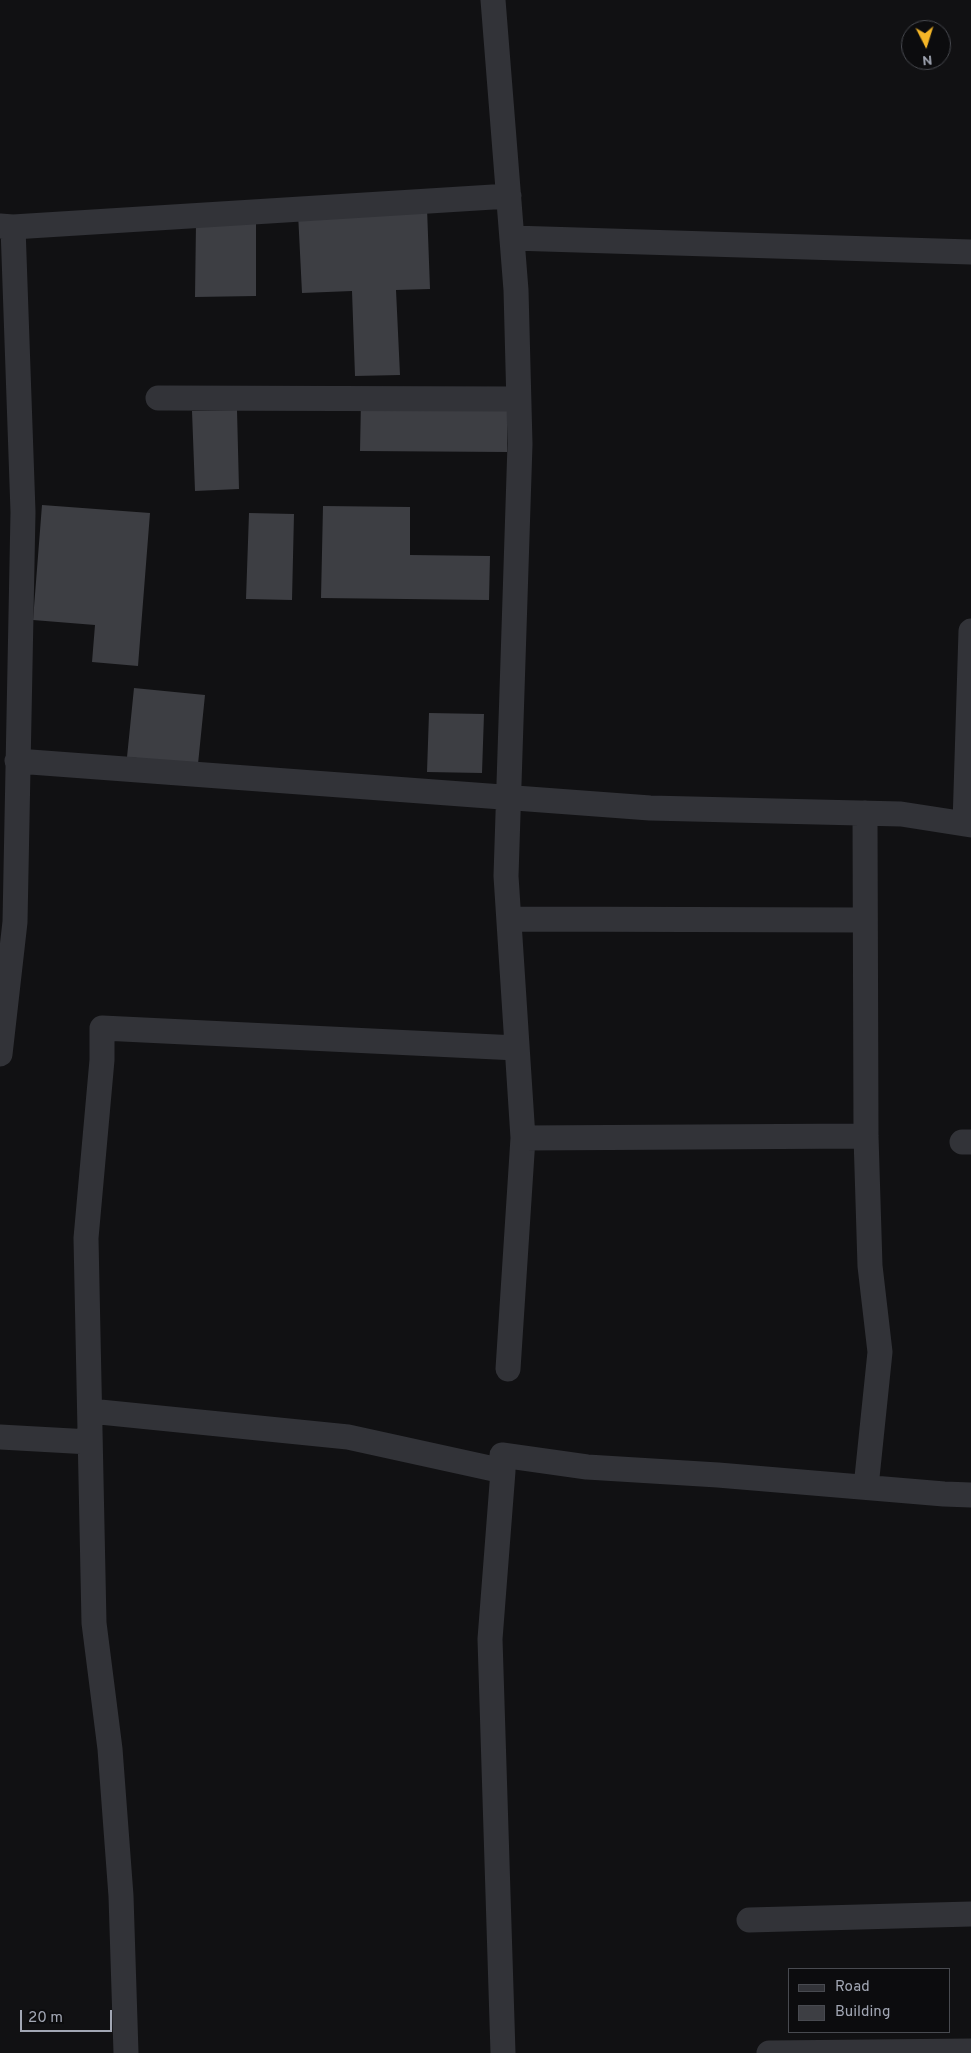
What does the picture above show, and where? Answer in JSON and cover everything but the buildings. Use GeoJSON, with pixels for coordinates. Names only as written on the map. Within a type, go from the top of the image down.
{"type":"FeatureCollection","features":[{"type":"Feature","properties":{"kind":"street"},"geometry":{"type":"LineString","coordinates":[[493,0],[516,290],[520,444],[506,876],[523,1138],[508,1369]]}},
{"type":"Feature","properties":{"kind":"street"},"geometry":{"type":"LineString","coordinates":[[0,1054],[2,1005],[15,922],[23,512],[7,227],[509,196]]}},
{"type":"Feature","properties":{"kind":"street"},"geometry":{"type":"LineString","coordinates":[[512,238],[971,252]]}},
{"type":"Feature","properties":{"kind":"street"},"geometry":{"type":"LineString","coordinates":[[158,398],[518,399]]}},
{"type":"Feature","properties":{"kind":"street"},"geometry":{"type":"LineString","coordinates":[[17,761],[650,808],[901,814],[968,824],[971,631]]}},
{"type":"Feature","properties":{"kind":"street"},"geometry":{"type":"LineString","coordinates":[[865,813],[866,1136],[870,1266],[880,1352],[866,1487]]}},
{"type":"Feature","properties":{"kind":"street"},"geometry":{"type":"LineString","coordinates":[[509,919],[864,920]]}},
{"type":"Feature","properties":{"kind":"street"},"geometry":{"type":"LineString","coordinates":[[126,2053],[121,1896],[110,1749],[94,1623],[86,1238],[102,1060],[102,1028],[517,1048]]}},
{"type":"Feature","properties":{"kind":"street"},"geometry":{"type":"LineString","coordinates":[[523,1138],[866,1136]]}},
{"type":"Feature","properties":{"kind":"street"},"geometry":{"type":"LineString","coordinates":[[90,1412],[348,1437],[503,1471]]}},
{"type":"Feature","properties":{"kind":"street"},"geometry":{"type":"LineString","coordinates":[[0,1438],[90,1442]]}},
{"type":"Feature","properties":{"kind":"street"},"geometry":{"type":"LineString","coordinates":[[503,2053],[490,1639],[503,1471],[502,1455],[587,1467],[718,1474],[971,1495]]}},
{"type":"Feature","properties":{"kind":"street"},"geometry":{"type":"LineString","coordinates":[[749,1920],[971,1914]]}},
{"type":"Feature","properties":{"kind":"street"},"geometry":{"type":"LineString","coordinates":[[769,2053],[971,2051]]}}]}
